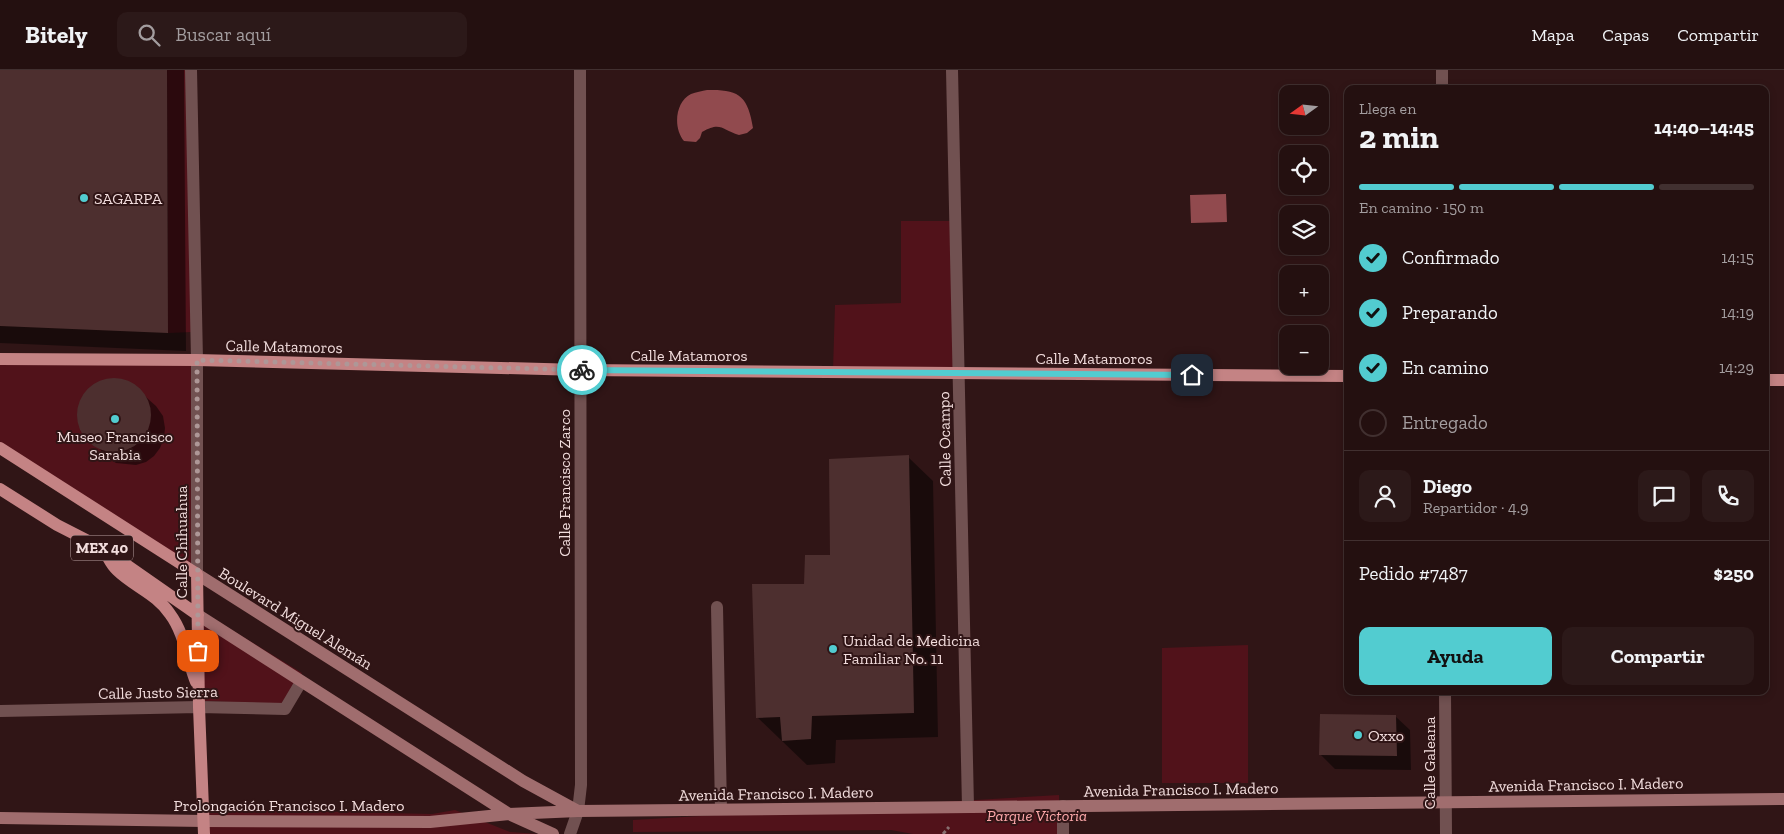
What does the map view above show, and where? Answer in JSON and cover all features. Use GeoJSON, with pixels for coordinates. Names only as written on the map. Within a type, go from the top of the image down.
{"type":"FeatureCollection","features":[{"type":"Feature","properties":{"kind":"main road","name":"Calle Matamoros"},"geometry":{"type":"LineString","coordinates":[[0,358],[197,360],[580,370],[1344,376]]}},
{"type":"Feature","properties":{"kind":"main road"},"geometry":{"type":"LineString","coordinates":[[1769,380],[1784,380]]}},
{"type":"Feature","properties":{"kind":"main road","name":"Boulevard Miguel Alemán"},"geometry":{"type":"LineString","coordinates":[[0,448],[523,781],[578,811]]}},
{"type":"Feature","properties":{"kind":"main road","name":"MEX 40"},"geometry":{"type":"LineString","coordinates":[[0,489],[57,525],[102,548],[198,615],[509,814],[553,834]]}},
{"type":"Feature","properties":{"kind":"main road"},"geometry":{"type":"LineString","coordinates":[[102,548],[116,570],[156,598],[170,613],[179,628],[188,663],[198,688]]}},
{"type":"Feature","properties":{"kind":"main road","name":"Calle Chihuahua"},"geometry":{"type":"LineString","coordinates":[[197,574],[198,688],[204,828]]}},
{"type":"Feature","properties":{"kind":"main road","name":"Avenida Francisco I. Madero"},"geometry":{"type":"LineString","coordinates":[[578,811],[1784,799]]}},
{"type":"Feature","properties":{"kind":"main road","name":"Prolongación Francisco I. Madero"},"geometry":{"type":"LineString","coordinates":[[0,818],[204,828],[430,822],[509,814],[578,811]]}},
{"type":"Feature","properties":{"kind":"street","name":"Calle Chihuahua"},"geometry":{"type":"LineString","coordinates":[[191,70],[197,360],[197,574]]}},
{"type":"Feature","properties":{"kind":"street","name":"Calle Francisco Zarco"},"geometry":{"type":"LineString","coordinates":[[570,834],[578,811],[581,785],[580,70]]}},
{"type":"Feature","properties":{"kind":"street","name":"Calle Ocampo"},"geometry":{"type":"LineString","coordinates":[[952,70],[968,807]]}},
{"type":"Feature","properties":{"kind":"street"},"geometry":{"type":"LineString","coordinates":[[1442,70],[1442,85]]}},
{"type":"Feature","properties":{"kind":"street"},"geometry":{"type":"LineString","coordinates":[[717,607],[721,810]]}},
{"type":"Feature","properties":{"kind":"street","name":"Calle Justo Sierra"},"geometry":{"type":"LineString","coordinates":[[0,711],[199,706],[285,709],[301,682]]}},
{"type":"Feature","properties":{"kind":"street","name":"Calle Galeana"},"geometry":{"type":"LineString","coordinates":[[1445,695],[1446,834]]}},
{"type":"Feature","properties":{"kind":"street"},"geometry":{"type":"LineString","coordinates":[[1062,806],[1063,834]]}},
{"type":"Feature","properties":{"kind":"green space"},"geometry":{"type":"Polygon","coordinates":[[[167,70],[189,70],[192,332],[168,333],[167,70]]]}},
{"type":"Feature","properties":{"kind":"green space"},"geometry":{"type":"Polygon","coordinates":[[[901,221],[953,221],[956,371],[833,370],[835,305],[901,303],[901,221]]]}},
{"type":"Feature","properties":{"kind":"green space"},"geometry":{"type":"Polygon","coordinates":[[[0,360],[193,365],[195,569],[0,445],[0,360]]]}},
{"type":"Feature","properties":{"kind":"green space"},"geometry":{"type":"Polygon","coordinates":[[[204,613],[302,673],[281,704],[204,701],[204,613]]]}},
{"type":"Feature","properties":{"kind":"green space"},"geometry":{"type":"Polygon","coordinates":[[[1248,645],[1248,783],[1162,783],[1162,648],[1248,645]]]}},
{"type":"Feature","properties":{"kind":"green space","name":"Parque Victoria"},"geometry":{"type":"Polygon","coordinates":[[[1059,795],[1060,834],[913,834],[891,830],[633,832],[633,820],[1059,795]]]}},
{"type":"Feature","properties":{"kind":"green space"},"geometry":{"type":"Polygon","coordinates":[[[206,809],[432,814],[455,810],[510,832],[539,834],[206,834],[206,809]]]}},
{"type":"Feature","properties":{"kind":"shaded area"},"geometry":{"type":"Polygon","coordinates":[[[707,90],[727,91],[740,97],[748,108],[753,128],[747,133],[739,135],[713,127],[702,132],[696,142],[684,141],[680,136],[677,123],[679,109],[691,94],[707,90]]]}},
{"type":"Feature","properties":{"kind":"shaded area"},"geometry":{"type":"Polygon","coordinates":[[[1226,194],[1227,222],[1191,223],[1190,195],[1226,194]]]}},
{"type":"Feature","properties":{"kind":"building","name":"SAGARPA"},"geometry":{"type":"Polygon","coordinates":[[[0,70],[167,70],[168,333],[0,326],[0,70]]]}},
{"type":"Feature","properties":{"kind":"building","name":"Museo Francisco Sarabia"},"geometry":{"type":"Polygon","coordinates":[[[114,378],[128,381],[140,389],[148,401],[151,415],[148,429],[140,441],[128,449],[114,452],[100,449],[88,441],[80,429],[77,415],[80,401],[88,389],[100,381],[114,378]]]}},
{"type":"Feature","properties":{"kind":"building","name":"Unidad de Medicina Familiar No. 11"},"geometry":{"type":"Polygon","coordinates":[[[909,455],[914,713],[812,716],[811,739],[782,741],[780,717],[756,718],[752,584],[804,584],[805,555],[830,555],[829,459],[909,455]]]}},
{"type":"Feature","properties":{"kind":"building","name":"Oxxo"},"geometry":{"type":"Polygon","coordinates":[[[1320,714],[1396,715],[1397,756],[1319,755],[1320,714]]]}},
{"type":"Feature","properties":{"kind":"way so far"},"geometry":{"type":"LineString","coordinates":[[198,651],[197,360],[582,370]]}},
{"type":"Feature","properties":{"kind":"place","name":"SAGARPA"},"geometry":{"type":"Point","coordinates":[84,198]}},
{"type":"Feature","properties":{"kind":"place","name":"Museo Francisco Sarabia"},"geometry":{"type":"Point","coordinates":[115,419]}},
{"type":"Feature","properties":{"kind":"place","name":"Unidad de Medicina Familiar No. 11"},"geometry":{"type":"Point","coordinates":[833,649]}},
{"type":"Feature","properties":{"kind":"place","name":"Oxxo"},"geometry":{"type":"Point","coordinates":[1358,735]}},
{"type":"Feature","properties":{"kind":"route"},"geometry":{"type":"LineString","coordinates":[[582,370],[1192,375]]}}]}
